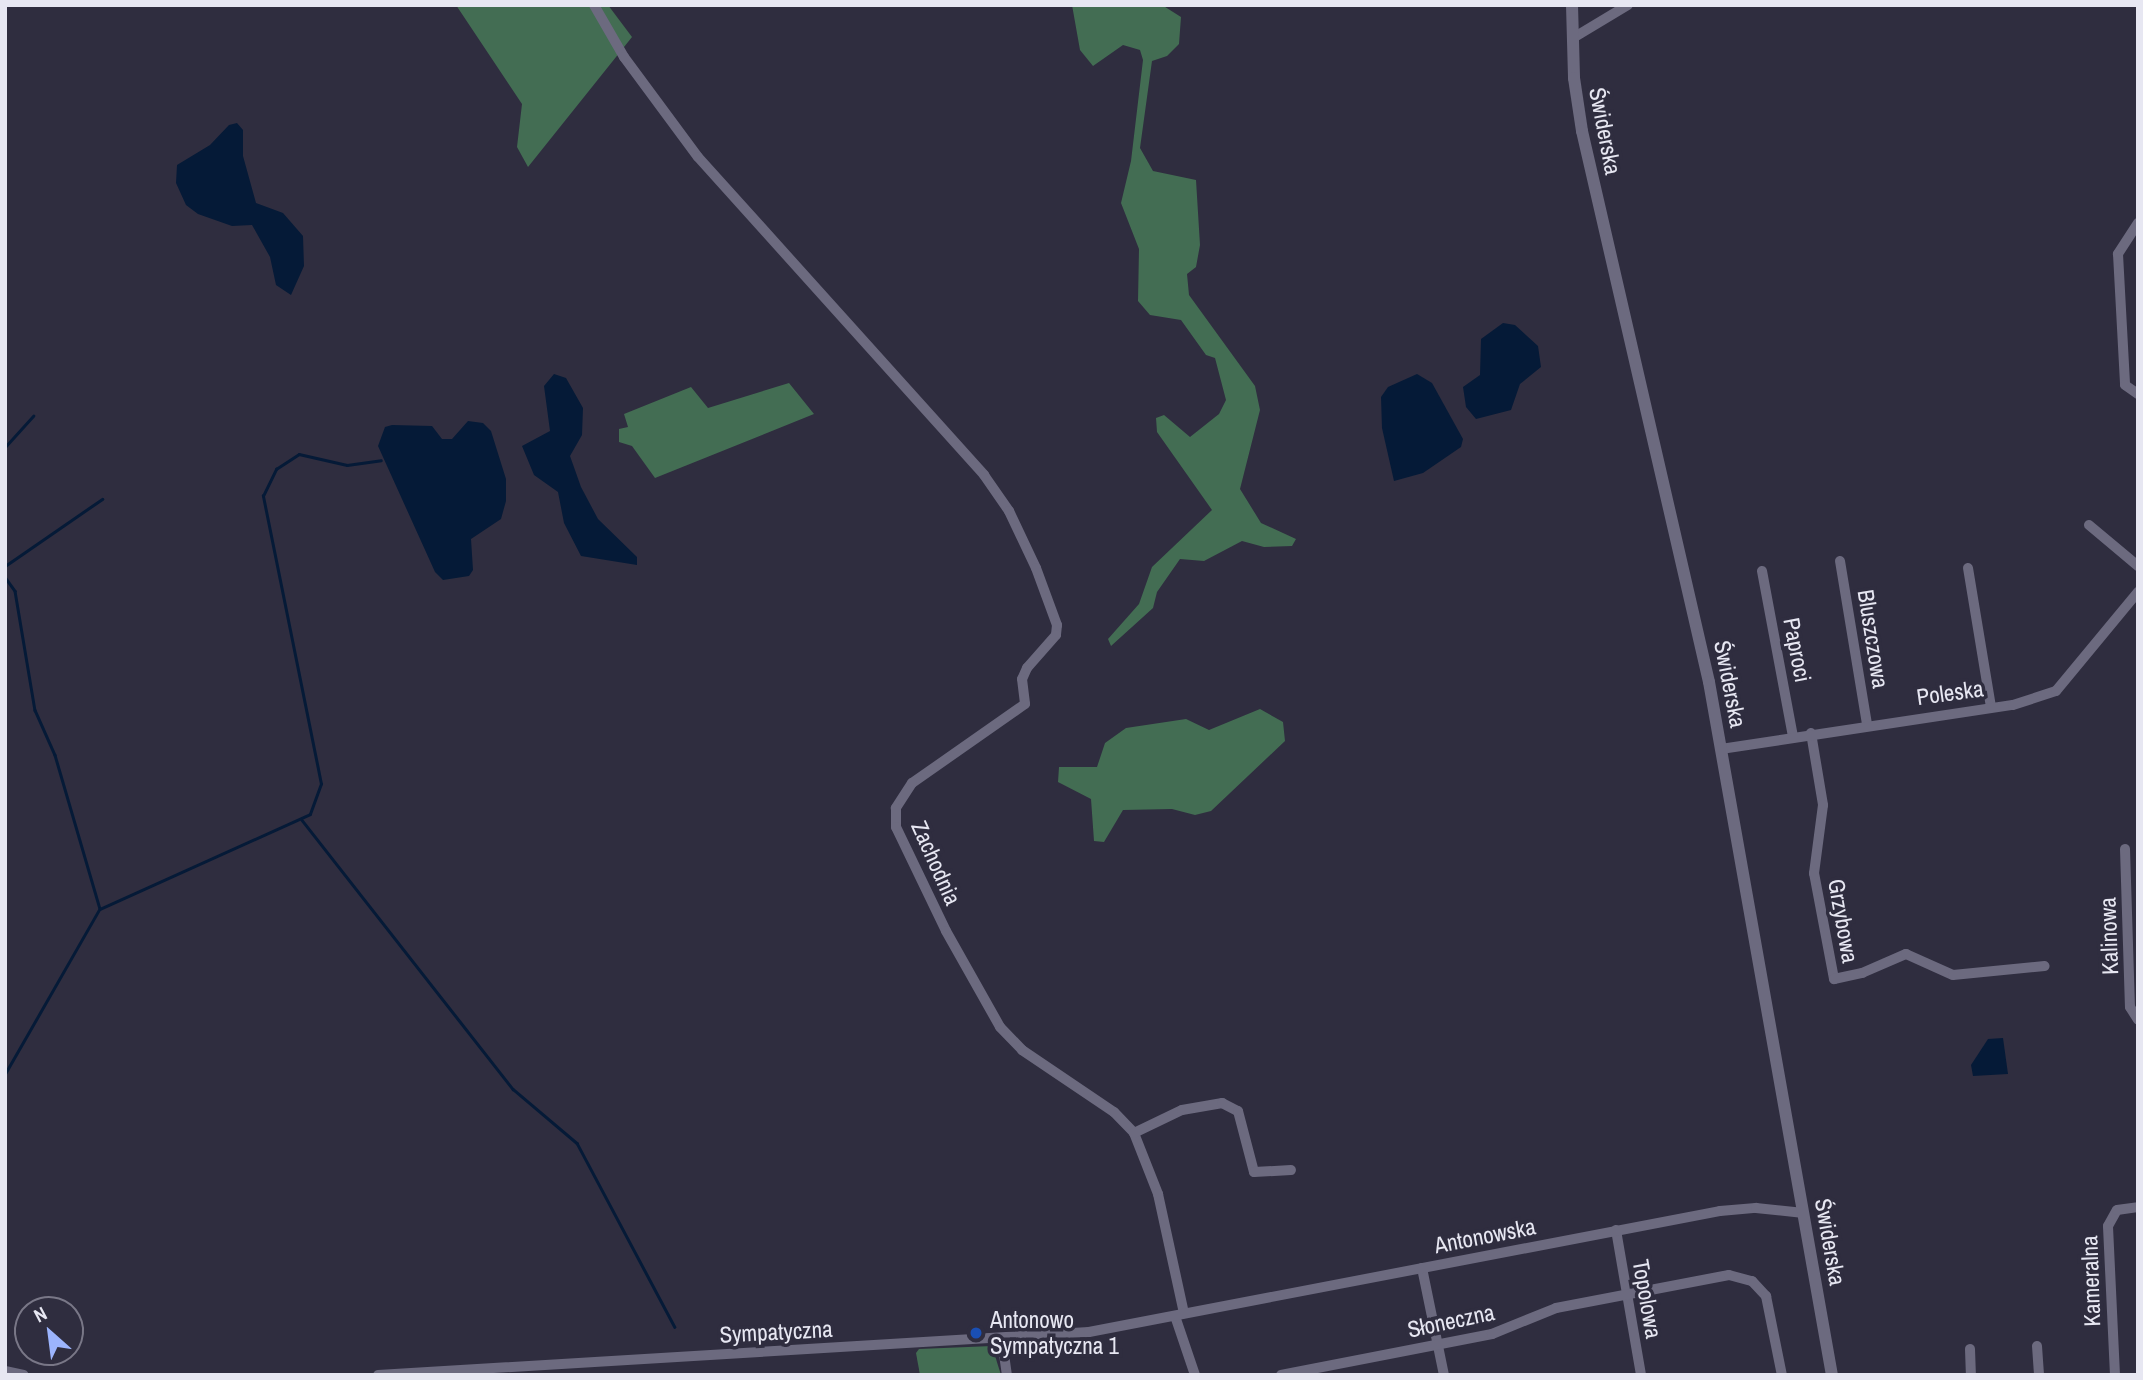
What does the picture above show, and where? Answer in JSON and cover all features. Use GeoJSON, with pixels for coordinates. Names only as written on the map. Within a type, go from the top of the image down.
{"type":"FeatureCollection","features":[{"type":"Feature","properties":{"kind":"street","name":"Zachodnia"},"geometry":{"type":"LineString","coordinates":[[594,5],[624,57],[698,157],[957,445],[1009,510],[1052,606],[1056,635],[1027,668],[1022,679],[1025,704],[912,783],[896,808],[896,827],[952,942],[1000,1027],[1021,1050],[1114,1112],[1134,1133],[1155,1183],[1180,1315],[1195,1375]]}},
{"type":"Feature","properties":{"kind":"street","name":"Świderska"},"geometry":{"type":"LineString","coordinates":[[1572,5],[1574,78],[1582,131],[1692,600],[1832,1375]]}},
{"type":"Feature","properties":{"kind":"street"},"geometry":{"type":"LineString","coordinates":[[1573,38],[1628,5]]}},
{"type":"Feature","properties":{"kind":"street"},"geometry":{"type":"LineString","coordinates":[[2138,223],[2118,254],[2125,384],[2138,394]]}},
{"type":"Feature","properties":{"kind":"street"},"geometry":{"type":"LineString","coordinates":[[2089,525],[2138,566]]}},
{"type":"Feature","properties":{"kind":"street","name":"Bluszczowa"},"geometry":{"type":"LineString","coordinates":[[1840,561],[1867,724]]}},
{"type":"Feature","properties":{"kind":"street"},"geometry":{"type":"LineString","coordinates":[[1968,568],[1991,707]]}},
{"type":"Feature","properties":{"kind":"street","name":"Paproci"},"geometry":{"type":"LineString","coordinates":[[1762,571],[1793,736]]}},
{"type":"Feature","properties":{"kind":"street","name":"Poleska"},"geometry":{"type":"LineString","coordinates":[[1721,749],[1867,724],[2022,703],[2056,691],[2138,592]]}},
{"type":"Feature","properties":{"kind":"street","name":"Grzybowa"},"geometry":{"type":"LineString","coordinates":[[1811,733],[1823,805],[1814,873],[1834,979],[1862,974],[1906,954],[1953,975],[2045,966]]}},
{"type":"Feature","properties":{"kind":"street","name":"Kalinowa"},"geometry":{"type":"LineString","coordinates":[[2125,849],[2130,1007],[2138,1020]]}},
{"type":"Feature","properties":{"kind":"street"},"geometry":{"type":"LineString","coordinates":[[1134,1133],[1156,1121],[1205,1104],[1222,1103],[1238,1111],[1254,1172],[1291,1170]]}},
{"type":"Feature","properties":{"kind":"street","name":"Kameralna"},"geometry":{"type":"LineString","coordinates":[[2115,1375],[2108,1226],[2118,1210],[2138,1207]]}},
{"type":"Feature","properties":{"kind":"street","name":"Antonowska"},"geometry":{"type":"LineString","coordinates":[[1180,1315],[1616,1230],[1739,1209],[1804,1213]]}},
{"type":"Feature","properties":{"kind":"street","name":"Topolowa"},"geometry":{"type":"LineString","coordinates":[[1616,1230],[1625,1296],[1641,1375]]}},
{"type":"Feature","properties":{"kind":"street"},"geometry":{"type":"LineString","coordinates":[[1422,1268],[1444,1375]]}},
{"type":"Feature","properties":{"kind":"street","name":"Słoneczna"},"geometry":{"type":"LineString","coordinates":[[1281,1375],[1502,1331],[1542,1312],[1729,1275],[1752,1281],[1769,1303],[1782,1375]]}},
{"type":"Feature","properties":{"kind":"street","name":"Sympatyczna"},"geometry":{"type":"LineString","coordinates":[[378,1375],[1002,1340],[1089,1332],[1180,1315]]}},
{"type":"Feature","properties":{"kind":"street"},"geometry":{"type":"LineString","coordinates":[[1002,1340],[1007,1375]]}},
{"type":"Feature","properties":{"kind":"street"},"geometry":{"type":"LineString","coordinates":[[2037,1346],[2039,1375]]}},
{"type":"Feature","properties":{"kind":"street"},"geometry":{"type":"LineString","coordinates":[[1969,1349],[1971,1375]]}},
{"type":"Feature","properties":{"kind":"street"},"geometry":{"type":"LineString","coordinates":[[536,1365],[542,1375]]}},
{"type":"Feature","properties":{"kind":"street"},"geometry":{"type":"LineString","coordinates":[[5,1371],[24,1375]]}},
{"type":"Feature","properties":{"kind":"green space"},"geometry":{"type":"Polygon","coordinates":[[[456,5],[608,5],[632,37],[528,167],[517,147],[522,104],[456,5]]]}},
{"type":"Feature","properties":{"kind":"green space"},"geometry":{"type":"Polygon","coordinates":[[[1072,5],[1162,5],[1181,17],[1179,44],[1167,56],[1152,61],[1140,148],[1153,171],[1196,180],[1200,245],[1196,267],[1187,274],[1189,295],[1255,386],[1260,410],[1240,489],[1261,523],[1296,539],[1292,546],[1264,547],[1242,541],[1204,561],[1180,559],[1157,592],[1153,608],[1111,646],[1108,639],[1139,604],[1152,567],[1212,510],[1157,432],[1156,418],[1164,415],[1190,437],[1219,414],[1226,400],[1215,358],[1206,355],[1181,320],[1150,315],[1138,301],[1139,249],[1121,203],[1131,161],[1143,60],[1140,50],[1123,45],[1093,66],[1080,50],[1072,5]]]}},
{"type":"Feature","properties":{"kind":"green space"},"geometry":{"type":"Polygon","coordinates":[[[789,383],[814,414],[655,478],[632,446],[619,442],[619,429],[628,427],[624,414],[691,387],[708,408],[789,383]]]}},
{"type":"Feature","properties":{"kind":"green space"},"geometry":{"type":"Polygon","coordinates":[[[1260,709],[1283,722],[1285,741],[1211,811],[1195,815],[1172,809],[1123,810],[1104,842],[1094,841],[1091,799],[1058,782],[1059,767],[1097,767],[1105,743],[1126,728],[1186,719],[1209,730],[1260,709]]]}},
{"type":"Feature","properties":{"kind":"green space"},"geometry":{"type":"Polygon","coordinates":[[[992,1346],[1001,1375],[920,1375],[916,1353],[919,1349],[992,1346]]]}},
{"type":"Feature","properties":{"kind":"water"},"geometry":{"type":"Polygon","coordinates":[[[237,123],[243,130],[243,156],[256,203],[283,213],[303,236],[304,266],[291,295],[276,285],[270,257],[252,225],[232,226],[198,214],[186,205],[176,183],[177,165],[210,145],[229,125],[237,123]]]}},
{"type":"Feature","properties":{"kind":"water"},"geometry":{"type":"Polygon","coordinates":[[[1503,323],[1515,325],[1538,346],[1541,367],[1520,384],[1511,410],[1476,419],[1466,407],[1463,387],[1480,375],[1481,339],[1503,323]]]}},
{"type":"Feature","properties":{"kind":"water"},"geometry":{"type":"Polygon","coordinates":[[[554,374],[566,378],[583,408],[582,435],[570,456],[581,487],[598,519],[637,557],[637,565],[581,556],[564,523],[558,492],[534,475],[522,446],[550,431],[544,386],[554,374]]]}},
{"type":"Feature","properties":{"kind":"water"},"geometry":{"type":"Polygon","coordinates":[[[1417,374],[1432,383],[1463,439],[1461,447],[1423,473],[1394,481],[1382,428],[1381,397],[1388,387],[1417,374]]]}},
{"type":"Feature","properties":{"kind":"water"},"geometry":{"type":"Polygon","coordinates":[[[468,421],[483,423],[491,431],[506,479],[506,501],[501,519],[471,539],[473,570],[469,576],[443,580],[435,572],[378,446],[385,427],[392,425],[432,426],[442,439],[452,439],[468,421]]]}},
{"type":"Feature","properties":{"kind":"water"},"geometry":{"type":"Polygon","coordinates":[[[2003,1038],[2008,1074],[1973,1076],[1971,1065],[1988,1039],[2003,1038]]]}},
{"type":"Feature","properties":{"kind":"waterway"},"geometry":{"type":"LineString","coordinates":[[5,447],[33,416]]}},
{"type":"Feature","properties":{"kind":"waterway"},"geometry":{"type":"LineString","coordinates":[[100,909],[310,814],[321,784],[263,496],[276,469],[299,454],[347,465],[381,460]]}},
{"type":"Feature","properties":{"kind":"waterway"},"geometry":{"type":"LineString","coordinates":[[5,566],[102,499]]}},
{"type":"Feature","properties":{"kind":"waterway"},"geometry":{"type":"LineString","coordinates":[[5,577],[15,591],[35,710],[55,755],[100,909],[5,1075]]}},
{"type":"Feature","properties":{"kind":"waterway"},"geometry":{"type":"LineString","coordinates":[[302,820],[513,1089],[577,1143],[675,1327]]}},
{"type":"Feature","properties":{"kind":"place","name":"Antonowo Sympatyczna 1"},"geometry":{"type":"Point","coordinates":[976,1333]}}]}
